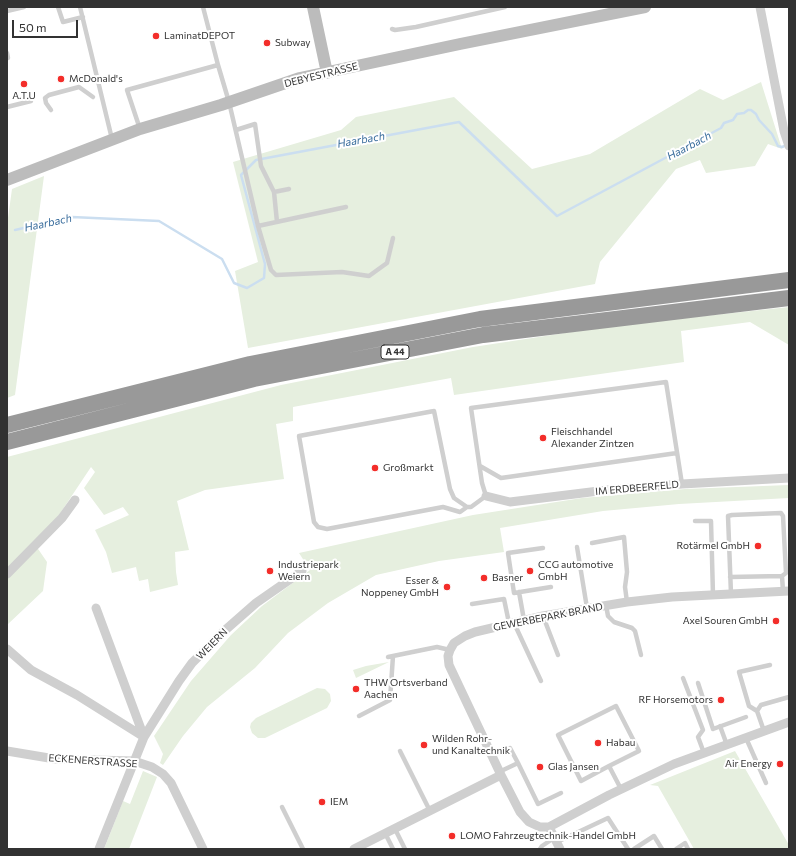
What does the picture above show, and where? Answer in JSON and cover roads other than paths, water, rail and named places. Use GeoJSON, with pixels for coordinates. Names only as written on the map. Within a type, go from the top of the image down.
{"type":"FeatureCollection","features":[{"type":"Feature","properties":{"kind":"highway","name":"A 44"},"geometry":{"type":"LineString","coordinates":[[7,425],[250,364],[480,319],[789,280]]}},
{"type":"Feature","properties":{"kind":"highway","name":"A 44"},"geometry":{"type":"LineString","coordinates":[[7,442],[254,378],[482,335],[789,298]]}},
{"type":"Feature","properties":{"kind":"main road"},"geometry":{"type":"LineString","coordinates":[[313,7],[327,73]]}},
{"type":"Feature","properties":{"kind":"main road","name":"DEBYESTRASSE"},"geometry":{"type":"LineString","coordinates":[[7,180],[140,129],[229,102],[300,78],[604,14],[645,7]]}},
{"type":"Feature","properties":{"kind":"street"},"geometry":{"type":"LineString","coordinates":[[760,7],[784,131],[788,143]]}},
{"type":"Feature","properties":{"kind":"street","name":"IM ERDBEERFELD"},"geometry":{"type":"LineString","coordinates":[[486,496],[510,502],[607,490],[789,478]]}},
{"type":"Feature","properties":{"kind":"street"},"geometry":{"type":"LineString","coordinates":[[7,574],[62,518],[75,500]]}},
{"type":"Feature","properties":{"kind":"street","name":"WEIERN"},"geometry":{"type":"LineString","coordinates":[[99,849],[144,737],[192,663],[256,603],[302,571]]}},
{"type":"Feature","properties":{"kind":"street","name":"GEWERBEPARK BRAND"},"geometry":{"type":"LineString","coordinates":[[450,650],[454,644],[465,636],[474,632],[543,616],[588,608],[627,602],[786,591]]}},
{"type":"Feature","properties":{"kind":"street"},"geometry":{"type":"LineString","coordinates":[[96,608],[144,737]]}},
{"type":"Feature","properties":{"kind":"street"},"geometry":{"type":"LineString","coordinates":[[7,649],[31,670],[77,694],[144,737]]}},
{"type":"Feature","properties":{"kind":"street"},"geometry":{"type":"LineString","coordinates":[[450,650],[448,656],[449,666],[500,773],[520,812],[529,822],[540,827],[549,827],[621,789],[674,764],[789,722]]}},
{"type":"Feature","properties":{"kind":"street","name":"ECKENERSTRASSE"},"geometry":{"type":"LineString","coordinates":[[7,752],[55,759],[134,761],[152,767],[163,774],[171,783],[203,849]]}},
{"type":"Feature","properties":{"kind":"street"},"geometry":{"type":"LineString","coordinates":[[354,849],[430,811],[500,773]]}},
{"type":"Feature","properties":{"kind":"street"},"geometry":{"type":"LineString","coordinates":[[549,827],[557,843]]}},
{"type":"Feature","properties":{"kind":"lane"},"geometry":{"type":"LineString","coordinates":[[7,11],[24,7]]}},
{"type":"Feature","properties":{"kind":"lane"},"geometry":{"type":"LineString","coordinates":[[58,7],[62,22],[83,17]]}},
{"type":"Feature","properties":{"kind":"lane"},"geometry":{"type":"LineString","coordinates":[[80,7],[112,139]]}},
{"type":"Feature","properties":{"kind":"lane"},"geometry":{"type":"LineString","coordinates":[[203,7],[229,102],[258,226],[271,270],[276,275],[342,272],[369,276],[387,263],[393,238]]}},
{"type":"Feature","properties":{"kind":"lane"},"geometry":{"type":"LineString","coordinates":[[392,29],[395,30],[416,27],[505,7]]}},
{"type":"Feature","properties":{"kind":"lane"},"geometry":{"type":"LineString","coordinates":[[140,129],[127,90],[218,65]]}},
{"type":"Feature","properties":{"kind":"lane"},"geometry":{"type":"LineString","coordinates":[[51,110],[46,103],[46,98],[49,95],[79,87],[93,97]]}},
{"type":"Feature","properties":{"kind":"lane"},"geometry":{"type":"LineString","coordinates":[[7,107],[31,101]]}},
{"type":"Feature","properties":{"kind":"lane"},"geometry":{"type":"LineString","coordinates":[[236,130],[254,124],[261,166],[274,192],[277,222]]}},
{"type":"Feature","properties":{"kind":"lane"},"geometry":{"type":"LineString","coordinates":[[274,192],[289,189]]}},
{"type":"Feature","properties":{"kind":"lane"},"geometry":{"type":"LineString","coordinates":[[258,226],[346,207]]}},
{"type":"Feature","properties":{"kind":"lane"},"geometry":{"type":"LineString","coordinates":[[467,508],[454,498],[450,489],[434,411],[299,436],[314,522],[318,527],[327,530],[442,507],[460,512],[471,507],[486,496],[482,483],[471,408],[666,382],[682,484]]}},
{"type":"Feature","properties":{"kind":"lane"},"geometry":{"type":"LineString","coordinates":[[480,466],[501,478],[677,453]]}},
{"type":"Feature","properties":{"kind":"lane"},"geometry":{"type":"LineString","coordinates":[[730,578],[782,576],[786,573],[783,516],[781,513],[728,516],[730,578],[731,594]]}},
{"type":"Feature","properties":{"kind":"lane"},"geometry":{"type":"LineString","coordinates":[[695,521],[711,521],[714,595]]}},
{"type":"Feature","properties":{"kind":"lane"},"geometry":{"type":"LineString","coordinates":[[592,543],[624,537],[627,572],[625,587],[627,602]]}},
{"type":"Feature","properties":{"kind":"lane"},"geometry":{"type":"LineString","coordinates":[[578,547],[588,608]]}},
{"type":"Feature","properties":{"kind":"lane"},"geometry":{"type":"LineString","coordinates":[[543,548],[508,553],[514,593],[551,586]]}},
{"type":"Feature","properties":{"kind":"lane"},"geometry":{"type":"LineString","coordinates":[[782,576],[786,591]]}},
{"type":"Feature","properties":{"kind":"lane"},"geometry":{"type":"LineString","coordinates":[[519,592],[524,620]]}},
{"type":"Feature","properties":{"kind":"lane"},"geometry":{"type":"LineString","coordinates":[[472,604],[504,599],[511,623],[541,681]]}},
{"type":"Feature","properties":{"kind":"lane"},"geometry":{"type":"LineString","coordinates":[[606,605],[608,616],[614,622],[632,628],[635,631],[641,655]]}},
{"type":"Feature","properties":{"kind":"lane"},"geometry":{"type":"LineString","coordinates":[[543,616],[558,655]]}},
{"type":"Feature","properties":{"kind":"lane"},"geometry":{"type":"LineString","coordinates":[[359,716],[390,700],[390,656],[437,647],[450,650]]}},
{"type":"Feature","properties":{"kind":"lane"},"geometry":{"type":"LineString","coordinates":[[764,731],[757,711],[749,706],[740,672],[770,665]]}},
{"type":"Feature","properties":{"kind":"lane"},"geometry":{"type":"LineString","coordinates":[[683,678],[703,730],[698,737],[704,753]]}},
{"type":"Feature","properties":{"kind":"lane"},"geometry":{"type":"LineString","coordinates":[[698,683],[713,729],[746,717]]}},
{"type":"Feature","properties":{"kind":"lane"},"geometry":{"type":"LineString","coordinates":[[757,711],[761,705],[789,697]]}},
{"type":"Feature","properties":{"kind":"lane"},"geometry":{"type":"LineString","coordinates":[[616,706],[639,751],[609,766],[581,781],[558,735],[616,706]]}},
{"type":"Feature","properties":{"kind":"lane"},"geometry":{"type":"LineString","coordinates":[[720,726],[727,745]]}},
{"type":"Feature","properties":{"kind":"lane"},"geometry":{"type":"LineString","coordinates":[[746,738],[766,783]]}},
{"type":"Feature","properties":{"kind":"lane"},"geometry":{"type":"LineString","coordinates":[[510,748],[538,804],[561,793]]}},
{"type":"Feature","properties":{"kind":"lane"},"geometry":{"type":"LineString","coordinates":[[400,751],[430,811]]}},
{"type":"Feature","properties":{"kind":"lane"},"geometry":{"type":"LineString","coordinates":[[500,773],[518,763]]}},
{"type":"Feature","properties":{"kind":"lane"},"geometry":{"type":"LineString","coordinates":[[609,766],[621,789]]}},
{"type":"Feature","properties":{"kind":"lane"},"geometry":{"type":"LineString","coordinates":[[282,807],[303,849]]}},
{"type":"Feature","properties":{"kind":"lane"},"geometry":{"type":"LineString","coordinates":[[540,849],[542,846],[557,843],[608,818],[628,849]]}},
{"type":"Feature","properties":{"kind":"lane"},"geometry":{"type":"LineString","coordinates":[[394,829],[405,849]]}},
{"type":"Feature","properties":{"kind":"lane"},"geometry":{"type":"LineString","coordinates":[[385,833],[393,849]]}},
{"type":"Feature","properties":{"kind":"lane"},"geometry":{"type":"LineString","coordinates":[[634,849],[654,836],[662,849]]}},
{"type":"Feature","properties":{"kind":"lane"},"geometry":{"type":"LineString","coordinates":[[676,849],[685,843],[688,849]]}},
{"type":"Feature","properties":{"kind":"waterway","name":"Haarbach"},"geometry":{"type":"LineString","coordinates":[[15,230],[72,217],[159,221],[222,259],[234,283],[247,288],[264,278],[265,264],[241,175],[256,160],[459,122],[557,216],[721,128],[724,123],[733,120],[737,114],[744,113],[748,110],[751,110],[756,114],[759,120],[772,134],[778,146],[782,147],[787,145]]}},
{"type":"Feature","properties":{"kind":"place","name":"LaminatDEPOT"},"geometry":{"type":"Point","coordinates":[156,36]}},
{"type":"Feature","properties":{"kind":"place","name":"Subway"},"geometry":{"type":"Point","coordinates":[267,43]}},
{"type":"Feature","properties":{"kind":"place","name":"McDonald's"},"geometry":{"type":"Point","coordinates":[61,79]}},
{"type":"Feature","properties":{"kind":"place","name":"A.T.U"},"geometry":{"type":"Point","coordinates":[24,84]}},
{"type":"Feature","properties":{"kind":"place","name":"Fleischhandel Alexander Zintzen"},"geometry":{"type":"Point","coordinates":[543,438]}},
{"type":"Feature","properties":{"kind":"place","name":"Großmarkt"},"geometry":{"type":"Point","coordinates":[375,468]}},
{"type":"Feature","properties":{"kind":"place","name":"Rotärmel GmbH"},"geometry":{"type":"Point","coordinates":[758,546]}},
{"type":"Feature","properties":{"kind":"place","name":"Industriepark Weiern"},"geometry":{"type":"Point","coordinates":[270,571]}},
{"type":"Feature","properties":{"kind":"place","name":"CCG automotive GmbH"},"geometry":{"type":"Point","coordinates":[530,571]}},
{"type":"Feature","properties":{"kind":"place","name":"Basner"},"geometry":{"type":"Point","coordinates":[484,578]}},
{"type":"Feature","properties":{"kind":"place","name":"Esser & Noppeney GmbH"},"geometry":{"type":"Point","coordinates":[447,587]}},
{"type":"Feature","properties":{"kind":"place","name":"Axel Souren GmbH"},"geometry":{"type":"Point","coordinates":[776,621]}},
{"type":"Feature","properties":{"kind":"place","name":"THW Ortsverband Aachen"},"geometry":{"type":"Point","coordinates":[356,689]}},
{"type":"Feature","properties":{"kind":"place","name":"RF Horsemotors"},"geometry":{"type":"Point","coordinates":[721,700]}},
{"type":"Feature","properties":{"kind":"place","name":"Habau"},"geometry":{"type":"Point","coordinates":[598,743]}},
{"type":"Feature","properties":{"kind":"place","name":"Wilden Rohr- und Kanaltechnik"},"geometry":{"type":"Point","coordinates":[424,745]}},
{"type":"Feature","properties":{"kind":"place","name":"Air Energy"},"geometry":{"type":"Point","coordinates":[780,764]}},
{"type":"Feature","properties":{"kind":"place","name":"Glas Jansen"},"geometry":{"type":"Point","coordinates":[540,767]}},
{"type":"Feature","properties":{"kind":"place","name":"IEM"},"geometry":{"type":"Point","coordinates":[322,802]}},
{"type":"Feature","properties":{"kind":"place","name":"LOMO Fahrzeugtechnik-Handel GmbH"},"geometry":{"type":"Point","coordinates":[452,836]}}]}
